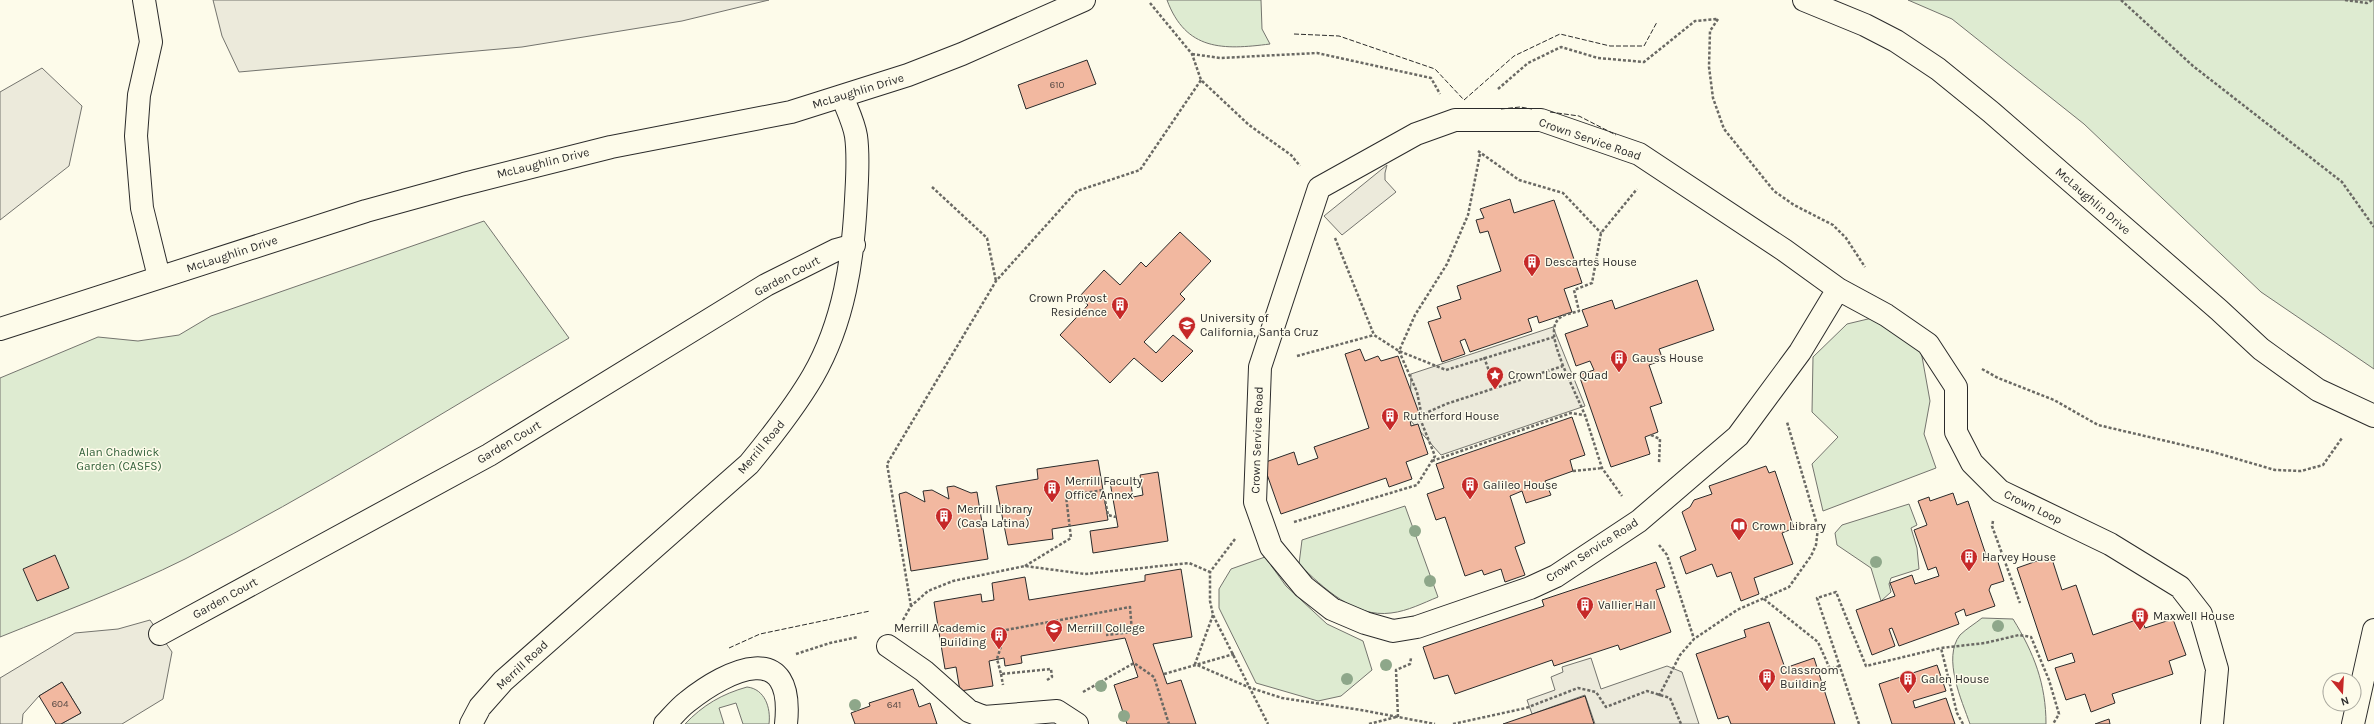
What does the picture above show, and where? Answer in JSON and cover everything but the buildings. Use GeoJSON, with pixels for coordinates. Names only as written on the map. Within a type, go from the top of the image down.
{"type":"FeatureCollection","features":[{"type":"Feature","properties":{"kind":"street"},"geometry":{"type":"LineString","coordinates":[[144,0],[151,42],[139,95],[136,136],[142,208],[159,277]]}},
{"type":"Feature","properties":{"kind":"street","name":"McLaughlin Drive"},"geometry":{"type":"LineString","coordinates":[[0,329],[366,211],[546,161],[791,112],[908,75],[962,54],[1084,0]]}},
{"type":"Feature","properties":{"kind":"street","name":"McLaughlin Drive"},"geometry":{"type":"LineString","coordinates":[[1804,0],[1865,25],[1896,41],[1938,69],[1991,112],[2219,310],[2261,349],[2318,390],[2374,416]]}},
{"type":"Feature","properties":{"kind":"street","name":"Merrill Road"},"geometry":{"type":"LineString","coordinates":[[471,724],[480,707],[503,681],[749,464],[781,425],[814,375],[833,333],[846,290],[854,244],[857,182],[856,135],[842,96]]}},
{"type":"Feature","properties":{"kind":"street","name":"Crown Service Road"},"geometry":{"type":"LineString","coordinates":[[1455,120],[1541,120],[1639,154],[1838,289],[1800,352],[1738,436],[1639,521],[1556,576],[1530,588],[1417,627],[1393,632],[1365,623],[1332,609],[1304,586],[1271,547],[1255,502],[1260,367],[1319,188],[1416,134],[1455,120]]}},
{"type":"Feature","properties":{"kind":"street","name":"Garden Court"},"geometry":{"type":"LineString","coordinates":[[160,634],[489,455],[766,285],[836,250],[854,244]]}},
{"type":"Feature","properties":{"kind":"street","name":"Crown Loop"},"geometry":{"type":"LineString","coordinates":[[1838,289],[1886,315],[1928,344],[1956,387],[1956,432],[1972,463],[2000,491],[2110,544],[2180,587],[2202,614],[2217,669],[2212,724]]}},
{"type":"Feature","properties":{"kind":"street"},"geometry":{"type":"LineString","coordinates":[[2353,724],[2374,630]]}},
{"type":"Feature","properties":{"kind":"street"},"geometry":{"type":"LineString","coordinates":[[888,646],[924,671],[969,711],[984,716],[1057,711],[1069,719]]}},
{"type":"Feature","properties":{"kind":"street"},"geometry":{"type":"LineString","coordinates":[[665,724],[686,702],[714,683],[739,671],[755,667],[770,671],[779,680],[788,702],[786,724]]}},
{"type":"Feature","properties":{"kind":"path"},"geometry":{"type":"LineString","coordinates":[[2121,0],[2193,66],[2342,182],[2374,227]]}},
{"type":"Feature","properties":{"kind":"path"},"geometry":{"type":"LineString","coordinates":[[2346,0],[2367,3],[2372,0]]}},
{"type":"Feature","properties":{"kind":"path"},"geometry":{"type":"LineString","coordinates":[[1150,3],[1192,54],[1201,80],[1249,125],[1291,155]]}},
{"type":"Feature","properties":{"kind":"path"},"geometry":{"type":"LineString","coordinates":[[1495,91],[1528,63],[1561,47],[1598,58],[1644,62],[1695,21],[1718,19],[1710,31],[1709,67],[1713,98],[1724,129],[1774,191],[1794,205],[1833,225],[1850,243],[1867,271]]}},
{"type":"Feature","properties":{"kind":"path"},"geometry":{"type":"LineString","coordinates":[[1192,54],[1220,58],[1316,53],[1431,78],[1455,120],[1480,153],[1519,180],[1564,193],[1601,233]]}},
{"type":"Feature","properties":{"kind":"path"},"geometry":{"type":"LineString","coordinates":[[911,606],[887,464],[996,281],[1077,190],[1140,170],[1201,80]]}},
{"type":"Feature","properties":{"kind":"path"},"geometry":{"type":"LineString","coordinates":[[1480,153],[1468,215],[1448,264],[1415,315],[1399,351],[1415,386],[1421,412],[1410,420],[1446,404],[1563,366]]}},
{"type":"Feature","properties":{"kind":"path"},"geometry":{"type":"LineString","coordinates":[[1639,521],[1602,468],[1585,415],[1563,366],[1554,337],[1556,323],[1560,318],[1579,311],[1574,290],[1592,283],[1601,233],[1656,166]]}},
{"type":"Feature","properties":{"kind":"path"},"geometry":{"type":"LineString","coordinates":[[932,187],[987,238],[996,281]]}},
{"type":"Feature","properties":{"kind":"path"},"geometry":{"type":"LineString","coordinates":[[1338,244],[1374,335],[1399,351],[1446,370],[1484,357],[1554,337]]}},
{"type":"Feature","properties":{"kind":"path"},"geometry":{"type":"LineString","coordinates":[[1260,367],[1333,344],[1374,335]]}},
{"type":"Feature","properties":{"kind":"path"},"geometry":{"type":"LineString","coordinates":[[1484,357],[1495,388]]}},
{"type":"Feature","properties":{"kind":"path"},"geometry":{"type":"LineString","coordinates":[[1979,368],[1998,378],[2054,400],[2098,425],[2213,452],[2275,470],[2301,471],[2323,465],[2342,438]]}},
{"type":"Feature","properties":{"kind":"path"},"geometry":{"type":"LineString","coordinates":[[1659,696],[1680,655],[1694,639],[1737,610],[1789,587],[1801,573],[1816,545],[1818,528],[1776,383]]}},
{"type":"Feature","properties":{"kind":"path"},"geometry":{"type":"LineString","coordinates":[[1432,461],[1571,413],[1585,415]]}},
{"type":"Feature","properties":{"kind":"path"},"geometry":{"type":"LineString","coordinates":[[1266,530],[1417,485],[1435,456],[1419,416]]}},
{"type":"Feature","properties":{"kind":"path"},"geometry":{"type":"LineString","coordinates":[[1574,471],[1602,468]]}},
{"type":"Feature","properties":{"kind":"path"},"geometry":{"type":"LineString","coordinates":[[770,671],[802,651],[855,637],[869,637],[888,646],[911,606],[928,591],[953,581],[1024,566],[1071,538],[1066,496],[1103,490],[1108,515],[1116,517]]}},
{"type":"Feature","properties":{"kind":"path"},"geometry":{"type":"LineString","coordinates":[[2000,491],[1992,526],[2020,603]]}},
{"type":"Feature","properties":{"kind":"path"},"geometry":{"type":"LineString","coordinates":[[1255,502],[1239,535],[1210,572],[1210,600],[1213,615],[1268,724]]}},
{"type":"Feature","properties":{"kind":"path"},"geometry":{"type":"LineString","coordinates":[[1667,555],[1694,639]]}},
{"type":"Feature","properties":{"kind":"path"},"geometry":{"type":"LineString","coordinates":[[1024,566],[1085,574],[1189,563],[1210,572]]}},
{"type":"Feature","properties":{"kind":"path"},"geometry":{"type":"LineString","coordinates":[[1859,724],[1817,598],[1836,592],[1866,666],[1941,648],[1985,643],[2019,635],[2031,637],[2049,680],[2059,714],[2053,724]]}},
{"type":"Feature","properties":{"kind":"path"},"geometry":{"type":"LineString","coordinates":[[1764,598],[1818,642],[1830,669],[1840,666]]}},
{"type":"Feature","properties":{"kind":"path"},"geometry":{"type":"LineString","coordinates":[[997,659],[1006,630],[1130,607],[1132,632],[1106,635]]}},
{"type":"Feature","properties":{"kind":"path"},"geometry":{"type":"LineString","coordinates":[[1196,664],[1213,615]]}},
{"type":"Feature","properties":{"kind":"path"},"geometry":{"type":"LineString","coordinates":[[1941,648],[1957,712],[1963,724]]}},
{"type":"Feature","properties":{"kind":"path"},"geometry":{"type":"LineString","coordinates":[[1164,674],[1234,654]]}},
{"type":"Feature","properties":{"kind":"path"},"geometry":{"type":"LineString","coordinates":[[1069,719],[1075,697],[1134,663],[1154,677],[1169,724]]}},
{"type":"Feature","properties":{"kind":"path"},"geometry":{"type":"LineString","coordinates":[[1196,664],[1248,687],[1282,698],[1435,724]]}},
{"type":"Feature","properties":{"kind":"path"},"geometry":{"type":"LineString","coordinates":[[1398,717],[1396,670],[1410,664]]}},
{"type":"Feature","properties":{"kind":"path"},"geometry":{"type":"LineString","coordinates":[[1453,724],[1526,708],[1578,688],[1596,692],[1606,707],[1647,692],[1670,698],[1680,724]]}},
{"type":"Feature","properties":{"kind":"path"},"geometry":{"type":"LineString","coordinates":[[1369,724],[1398,717]]}},
{"type":"Feature","properties":{"kind":"green space"},"geometry":{"type":"Polygon","coordinates":[[[1167,0],[1261,0],[1262,29],[1270,44],[1237,47],[1222,46],[1208,43],[1196,38],[1184,29],[1175,17],[1167,0]]]}},
{"type":"Feature","properties":{"kind":"green space"},"geometry":{"type":"Polygon","coordinates":[[[1908,0],[2374,0],[2374,369],[2261,292],[2084,124],[1952,19],[1908,0]]]}},
{"type":"Feature","properties":{"kind":"green space","name":"Alan Chadwick Garden (CASFS)"},"geometry":{"type":"Polygon","coordinates":[[[484,221],[569,338],[378,452],[282,507],[185,559],[93,600],[0,637],[0,378],[98,337],[138,341],[179,335],[211,316],[484,221]]]}},
{"type":"Feature","properties":{"kind":"green space"},"geometry":{"type":"Polygon","coordinates":[[[1872,318],[1921,351],[1930,401],[1924,434],[1936,468],[1823,511],[1812,464],[1838,437],[1812,412],[1813,357],[1847,324],[1872,318]]]}},
{"type":"Feature","properties":{"kind":"green space"},"geometry":{"type":"Polygon","coordinates":[[[1909,504],[1917,525],[1911,528],[1917,548],[1919,569],[1891,578],[1889,584],[1891,592],[1881,601],[1871,568],[1837,545],[1835,533],[1842,525],[1909,504]]]}},
{"type":"Feature","properties":{"kind":"green space"},"geometry":{"type":"Polygon","coordinates":[[[1405,506],[1438,597],[1397,612],[1378,613],[1365,611],[1340,599],[1318,582],[1299,564],[1302,540],[1405,506]]]}},
{"type":"Feature","properties":{"kind":"green space"},"geometry":{"type":"Polygon","coordinates":[[[1265,557],[1286,586],[1327,624],[1363,641],[1372,670],[1341,696],[1318,701],[1256,683],[1219,608],[1219,589],[1231,569],[1265,557]]]}},
{"type":"Feature","properties":{"kind":"green space"},"geometry":{"type":"Polygon","coordinates":[[[1982,618],[2013,619],[2027,644],[2037,669],[2044,696],[2046,724],[1970,724],[1955,680],[1953,655],[1955,644],[1960,635],[1982,618]]]}},
{"type":"Feature","properties":{"kind":"green space"},"geometry":{"type":"Polygon","coordinates":[[[747,687],[758,691],[766,700],[769,712],[769,724],[743,724],[736,703],[719,708],[724,724],[685,724],[713,701],[729,693],[747,687]]]}},
{"type":"Feature","properties":{"kind":"shaded area"},"geometry":{"type":"Polygon","coordinates":[[[213,0],[769,0],[682,21],[522,47],[239,72],[222,36],[213,0]]]}},
{"type":"Feature","properties":{"kind":"shaded area"},"geometry":{"type":"Polygon","coordinates":[[[42,68],[82,106],[69,166],[0,220],[0,92],[42,68]]]}},
{"type":"Feature","properties":{"kind":"shaded area"},"geometry":{"type":"Polygon","coordinates":[[[1387,165],[1385,180],[1396,192],[1342,235],[1324,216],[1387,165]]]}},
{"type":"Feature","properties":{"kind":"shaded area","name":"Crown Lower Quad"},"geometry":{"type":"Polygon","coordinates":[[[1553,327],[1585,406],[1441,455],[1410,420],[1411,374],[1553,327]]]}},
{"type":"Feature","properties":{"kind":"shaded area"},"geometry":{"type":"Polygon","coordinates":[[[150,620],[172,652],[163,699],[122,724],[61,724],[81,713],[62,682],[39,696],[23,714],[22,724],[0,724],[0,678],[75,633],[118,629],[150,620]]]}},
{"type":"Feature","properties":{"kind":"shaded area"},"geometry":{"type":"Polygon","coordinates":[[[1591,658],[1601,689],[1667,666],[1682,672],[1699,724],[1595,724],[1585,695],[1532,714],[1527,700],[1555,690],[1551,677],[1563,672],[1562,667],[1591,658]]]}},
{"type":"Feature","properties":{"kind":"fence"},"geometry":{"type":"LineString","coordinates":[[1294,34],[1339,36],[1435,69],[1464,100],[1514,56],[1560,34],[1610,46],[1644,46],[1657,22]]}},
{"type":"Feature","properties":{"kind":"fence"},"geometry":{"type":"LineString","coordinates":[[1501,109],[1520,107],[1532,109]]}},
{"type":"Feature","properties":{"kind":"fence"},"geometry":{"type":"LineString","coordinates":[[1550,112],[1579,116],[1616,135]]}},
{"type":"Feature","properties":{"kind":"fence"},"geometry":{"type":"LineString","coordinates":[[729,648],[760,634],[870,611]]}},
{"type":"Feature","properties":{"kind":"place","name":"Descartes House"},"geometry":{"type":"Point","coordinates":[1532,277]}},
{"type":"Feature","properties":{"kind":"place","name":"Crown Provost Residence"},"geometry":{"type":"Point","coordinates":[1120,320]}},
{"type":"Feature","properties":{"kind":"place","name":"University of California, Santa Cruz"},"geometry":{"type":"Point","coordinates":[1187,340]}},
{"type":"Feature","properties":{"kind":"place","name":"Gauss House"},"geometry":{"type":"Point","coordinates":[1619,373]}},
{"type":"Feature","properties":{"kind":"place","name":"Crown Lower Quad"},"geometry":{"type":"Point","coordinates":[1495,390]}},
{"type":"Feature","properties":{"kind":"place","name":"Rutherford House"},"geometry":{"type":"Point","coordinates":[1390,431]}},
{"type":"Feature","properties":{"kind":"place","name":"Galileo House"},"geometry":{"type":"Point","coordinates":[1470,500]}},
{"type":"Feature","properties":{"kind":"place","name":"Merrill Faculty Office Annex"},"geometry":{"type":"Point","coordinates":[1052,503]}},
{"type":"Feature","properties":{"kind":"place","name":"Merrill Library (Casa Latina)"},"geometry":{"type":"Point","coordinates":[944,531]}},
{"type":"Feature","properties":{"kind":"place","name":"Crown Library"},"geometry":{"type":"Point","coordinates":[1739,541]}},
{"type":"Feature","properties":{"kind":"place","name":"Harvey House"},"geometry":{"type":"Point","coordinates":[1969,572]}},
{"type":"Feature","properties":{"kind":"place","name":"Vallier Hall"},"geometry":{"type":"Point","coordinates":[1585,620]}},
{"type":"Feature","properties":{"kind":"place","name":"Maxwell House"},"geometry":{"type":"Point","coordinates":[2140,631]}},
{"type":"Feature","properties":{"kind":"place","name":"Merrill College"},"geometry":{"type":"Point","coordinates":[1054,643]}},
{"type":"Feature","properties":{"kind":"place","name":"Merrill Academic Building"},"geometry":{"type":"Point","coordinates":[999,650]}},
{"type":"Feature","properties":{"kind":"place","name":"Classroom Building"},"geometry":{"type":"Point","coordinates":[1767,692]}},
{"type":"Feature","properties":{"kind":"place","name":"Galen House"},"geometry":{"type":"Point","coordinates":[1908,694]}}]}
